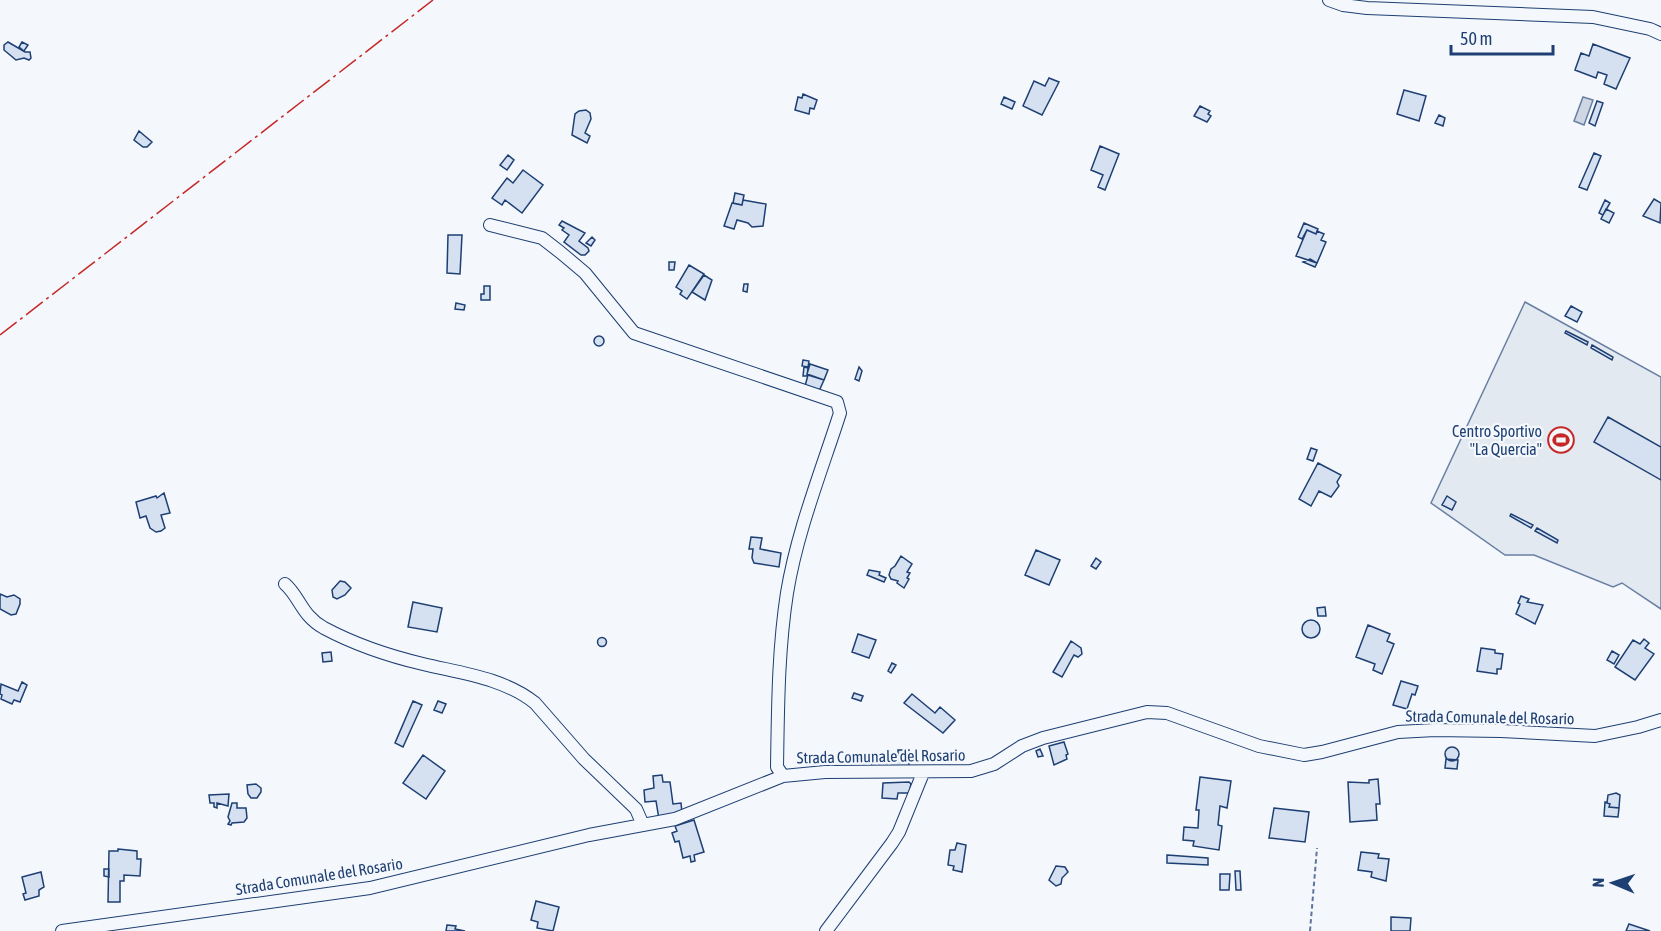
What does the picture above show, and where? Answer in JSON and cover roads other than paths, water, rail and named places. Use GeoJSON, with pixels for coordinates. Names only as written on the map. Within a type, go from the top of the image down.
{"type":"FeatureCollection","features":[{"type":"Feature","properties":{"kind":"street"},"geometry":{"type":"LineString","coordinates":[[1329,0],[1343,5],[1367,8],[1593,17],[1650,29],[1661,34]]}},
{"type":"Feature","properties":{"kind":"street"},"geometry":{"type":"LineString","coordinates":[[490,225],[542,238],[585,273],[634,333],[837,402],[840,413],[801,536],[782,628],[777,767],[783,776]]}},
{"type":"Feature","properties":{"kind":"street"},"geometry":{"type":"LineString","coordinates":[[285,584],[308,616],[329,630],[388,655],[477,676],[526,695],[584,759],[636,809],[642,825]]}},
{"type":"Feature","properties":{"kind":"street","name":"Strada Comunale del Rosario"},"geometry":{"type":"LineString","coordinates":[[62,931],[370,888],[589,835],[675,819],[783,776],[825,772],[971,771],[994,764],[1022,746],[1043,738],[1147,712],[1167,713],[1259,746],[1304,755],[1398,732],[1501,730],[1595,736],[1661,720]]}},
{"type":"Feature","properties":{"kind":"street"},"geometry":{"type":"LineString","coordinates":[[826,931],[899,832],[923,772]]}},
{"type":"Feature","properties":{"kind":"place","name":"Centro Sportivo \"La Quercia\""},"geometry":{"type":"Point","coordinates":[1561,440]}}]}
